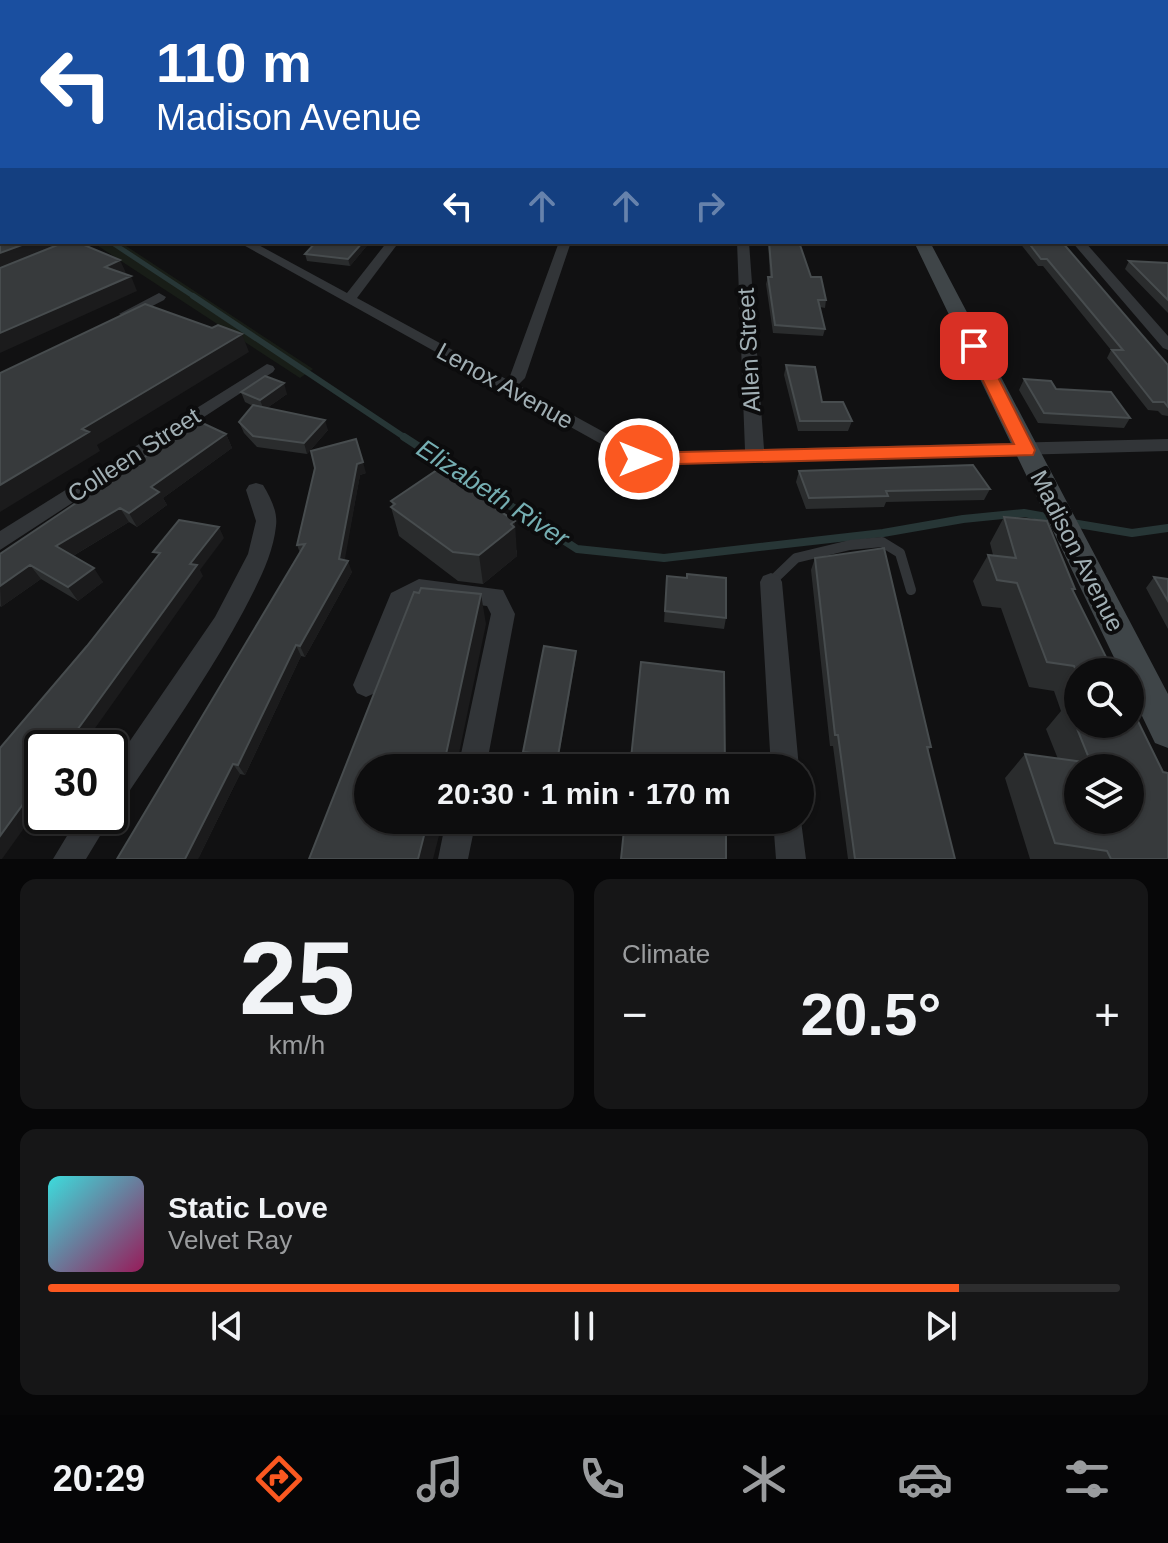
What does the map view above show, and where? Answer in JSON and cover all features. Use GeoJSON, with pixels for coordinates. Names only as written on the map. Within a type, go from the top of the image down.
{"type":"FeatureCollection","features":[{"type":"Feature","properties":{"kind":"street","name":"Lenox Avenue"},"geometry":{"type":"LineString","coordinates":[[248,244],[639,459],[1168,445]]}},
{"type":"Feature","properties":{"kind":"street"},"geometry":{"type":"LineString","coordinates":[[348,300],[391,244]]}},
{"type":"Feature","properties":{"kind":"street"},"geometry":{"type":"LineString","coordinates":[[506,387],[517,378],[564,244]]}},
{"type":"Feature","properties":{"kind":"street","name":"Allen Street"},"geometry":{"type":"LineString","coordinates":[[743,244],[755,458]]}},
{"type":"Feature","properties":{"kind":"street","name":"Madison Avenue"},"geometry":{"type":"LineString","coordinates":[[923,244],[1168,731]]}},
{"type":"Feature","properties":{"kind":"street"},"geometry":{"type":"LineString","coordinates":[[1080,244],[1168,345]]}},
{"type":"Feature","properties":{"kind":"street"},"geometry":{"type":"LineString","coordinates":[[106,324],[159,297]]}},
{"type":"Feature","properties":{"kind":"street","name":"Colleen Street"},"geometry":{"type":"LineString","coordinates":[[0,542],[267,369]]}},
{"type":"Feature","properties":{"kind":"street"},"geometry":{"type":"LineString","coordinates":[[128,768],[223,623],[252,567],[266,525],[264,506],[256,490]]}},
{"type":"Feature","properties":{"kind":"street"},"geometry":{"type":"LineString","coordinates":[[771,582],[784,754]]}},
{"type":"Feature","properties":{"kind":"street"},"geometry":{"type":"LineString","coordinates":[[366,685],[399,600],[419,588],[495,597],[503,614],[475,754]]}},
{"type":"Feature","properties":{"kind":"street"},"geometry":{"type":"LineString","coordinates":[[68,859],[85,834]]}},
{"type":"Feature","properties":{"kind":"street"},"geometry":{"type":"LineString","coordinates":[[453,859],[458,834]]}},
{"type":"Feature","properties":{"kind":"street"},"geometry":{"type":"LineString","coordinates":[[789,834],[791,859]]}},
{"type":"Feature","properties":{"kind":"lane"},"geometry":{"type":"LineString","coordinates":[[771,582],[796,558],[850,545],[882,542],[900,553],[911,590]]}},
{"type":"Feature","properties":{"kind":"shaded area"},"geometry":{"type":"Polygon","coordinates":[[[95,244],[123,244],[313,369],[300,378],[95,244]]]}},
{"type":"Feature","properties":{"kind":"building"},"geometry":{"type":"Polygon","coordinates":[[[0,244],[25,244],[0,253],[0,244]]]}},
{"type":"Feature","properties":{"kind":"building"},"geometry":{"type":"Polygon","coordinates":[[[60,244],[82,244],[120,260],[105,267],[131,276],[0,333],[0,268],[60,244]]]}},
{"type":"Feature","properties":{"kind":"building"},"geometry":{"type":"Polygon","coordinates":[[[314,244],[361,244],[348,259],[305,254],[314,244]]]}},
{"type":"Feature","properties":{"kind":"building"},"geometry":{"type":"Polygon","coordinates":[[[769,244],[800,244],[811,277],[821,277],[826,300],[818,300],[825,329],[775,325],[768,277],[772,277],[769,244]]]}},
{"type":"Feature","properties":{"kind":"building"},"geometry":{"type":"Polygon","coordinates":[[[1030,244],[1064,244],[1168,365],[1168,407],[1164,402],[1153,402],[1112,350],[1123,350],[1047,259],[1041,259],[1030,244]]]}},
{"type":"Feature","properties":{"kind":"building"},"geometry":{"type":"Polygon","coordinates":[[[1129,261],[1168,263],[1168,300],[1129,261]]]}},
{"type":"Feature","properties":{"kind":"building"},"geometry":{"type":"Polygon","coordinates":[[[145,304],[212,328],[218,325],[242,334],[82,429],[89,432],[0,485],[0,373],[145,304]]]}},
{"type":"Feature","properties":{"kind":"building"},"geometry":{"type":"Polygon","coordinates":[[[786,365],[815,367],[822,402],[843,402],[852,421],[800,421],[786,365]]]}},
{"type":"Feature","properties":{"kind":"building"},"geometry":{"type":"Polygon","coordinates":[[[265,376],[284,383],[260,400],[241,392],[265,376]]]}},
{"type":"Feature","properties":{"kind":"building"},"geometry":{"type":"Polygon","coordinates":[[[1024,379],[1051,381],[1056,389],[1111,392],[1130,418],[1044,413],[1024,379]]]}},
{"type":"Feature","properties":{"kind":"building"},"geometry":{"type":"Polygon","coordinates":[[[253,405],[325,420],[304,443],[253,436],[239,422],[253,405]]]}},
{"type":"Feature","properties":{"kind":"building"},"geometry":{"type":"Polygon","coordinates":[[[198,421],[226,434],[151,487],[159,492],[129,513],[120,508],[56,546],[94,568],[68,587],[30,565],[0,586],[0,554],[198,421]]]}},
{"type":"Feature","properties":{"kind":"building"},"geometry":{"type":"Polygon","coordinates":[[[356,439],[363,462],[357,464],[339,559],[348,561],[300,646],[296,645],[238,765],[233,764],[185,859],[117,859],[305,544],[297,545],[315,468],[311,451],[356,439]]]}},
{"type":"Feature","properties":{"kind":"building"},"geometry":{"type":"Polygon","coordinates":[[[973,465],[990,489],[886,491],[888,496],[809,498],[799,471],[973,465]]]}},
{"type":"Feature","properties":{"kind":"building"},"geometry":{"type":"Polygon","coordinates":[[[437,470],[489,500],[486,502],[515,521],[511,524],[514,527],[479,555],[453,552],[391,507],[395,504],[391,501],[437,470]]]}},
{"type":"Feature","properties":{"kind":"building"},"geometry":{"type":"Polygon","coordinates":[[[1004,517],[1047,521],[1075,589],[1072,589],[1106,658],[1064,658],[1064,665],[1047,662],[1017,583],[997,580],[988,555],[1016,558],[1004,517]]]}},
{"type":"Feature","properties":{"kind":"building"},"geometry":{"type":"Polygon","coordinates":[[[179,520],[219,527],[190,564],[197,565],[77,730],[24,730],[24,803],[0,836],[0,748],[87,646],[160,553],[153,552],[179,520]]]}},
{"type":"Feature","properties":{"kind":"building"},"geometry":{"type":"Polygon","coordinates":[[[884,548],[955,859],[855,859],[838,735],[835,735],[815,558],[884,548]]]}},
{"type":"Feature","properties":{"kind":"building"},"geometry":{"type":"Polygon","coordinates":[[[687,574],[726,578],[726,618],[665,611],[667,576],[687,578],[687,574]]]}},
{"type":"Feature","properties":{"kind":"building"},"geometry":{"type":"Polygon","coordinates":[[[1154,577],[1168,579],[1168,601],[1154,577]]]}},
{"type":"Feature","properties":{"kind":"building"},"geometry":{"type":"Polygon","coordinates":[[[421,588],[481,594],[446,754],[354,754],[354,834],[424,834],[418,859],[309,859],[414,592],[419,593],[421,588]]]}},
{"type":"Feature","properties":{"kind":"building"},"geometry":{"type":"Polygon","coordinates":[[[544,646],[576,651],[558,754],[523,752],[544,646]]]}},
{"type":"Feature","properties":{"kind":"building"},"geometry":{"type":"Polygon","coordinates":[[[641,662],[724,672],[725,754],[631,754],[641,662]]]}},
{"type":"Feature","properties":{"kind":"building"},"geometry":{"type":"Polygon","coordinates":[[[1144,733],[1163,772],[1168,773],[1168,859],[1111,859],[1107,851],[1055,843],[1025,754],[1064,759],[1064,834],[1144,834],[1144,754],[1087,754],[1081,738],[1144,738],[1144,733]]]}},
{"type":"Feature","properties":{"kind":"building"},"geometry":{"type":"Polygon","coordinates":[[[624,834],[726,834],[726,859],[621,859],[624,834]]]}},
{"type":"Feature","properties":{"kind":"waterway","name":"Elizabeth River"},"geometry":{"type":"LineString","coordinates":[[114,244],[196,298]]}},
{"type":"Feature","properties":{"kind":"waterway","name":"Elizabeth River"},"geometry":{"type":"LineString","coordinates":[[196,298],[404,437]]}},
{"type":"Feature","properties":{"kind":"waterway","name":"Elizabeth River"},"geometry":{"type":"LineString","coordinates":[[404,437],[577,549],[664,558],[883,533],[963,519],[1024,513],[1052,518]]}},
{"type":"Feature","properties":{"kind":"waterway","name":"Elizabeth River"},"geometry":{"type":"LineString","coordinates":[[1072,523],[1132,533],[1168,528]]}},
{"type":"Feature","properties":{"kind":"route"},"geometry":{"type":"LineString","coordinates":[[639,459],[1026,450],[974,346]]}}]}
